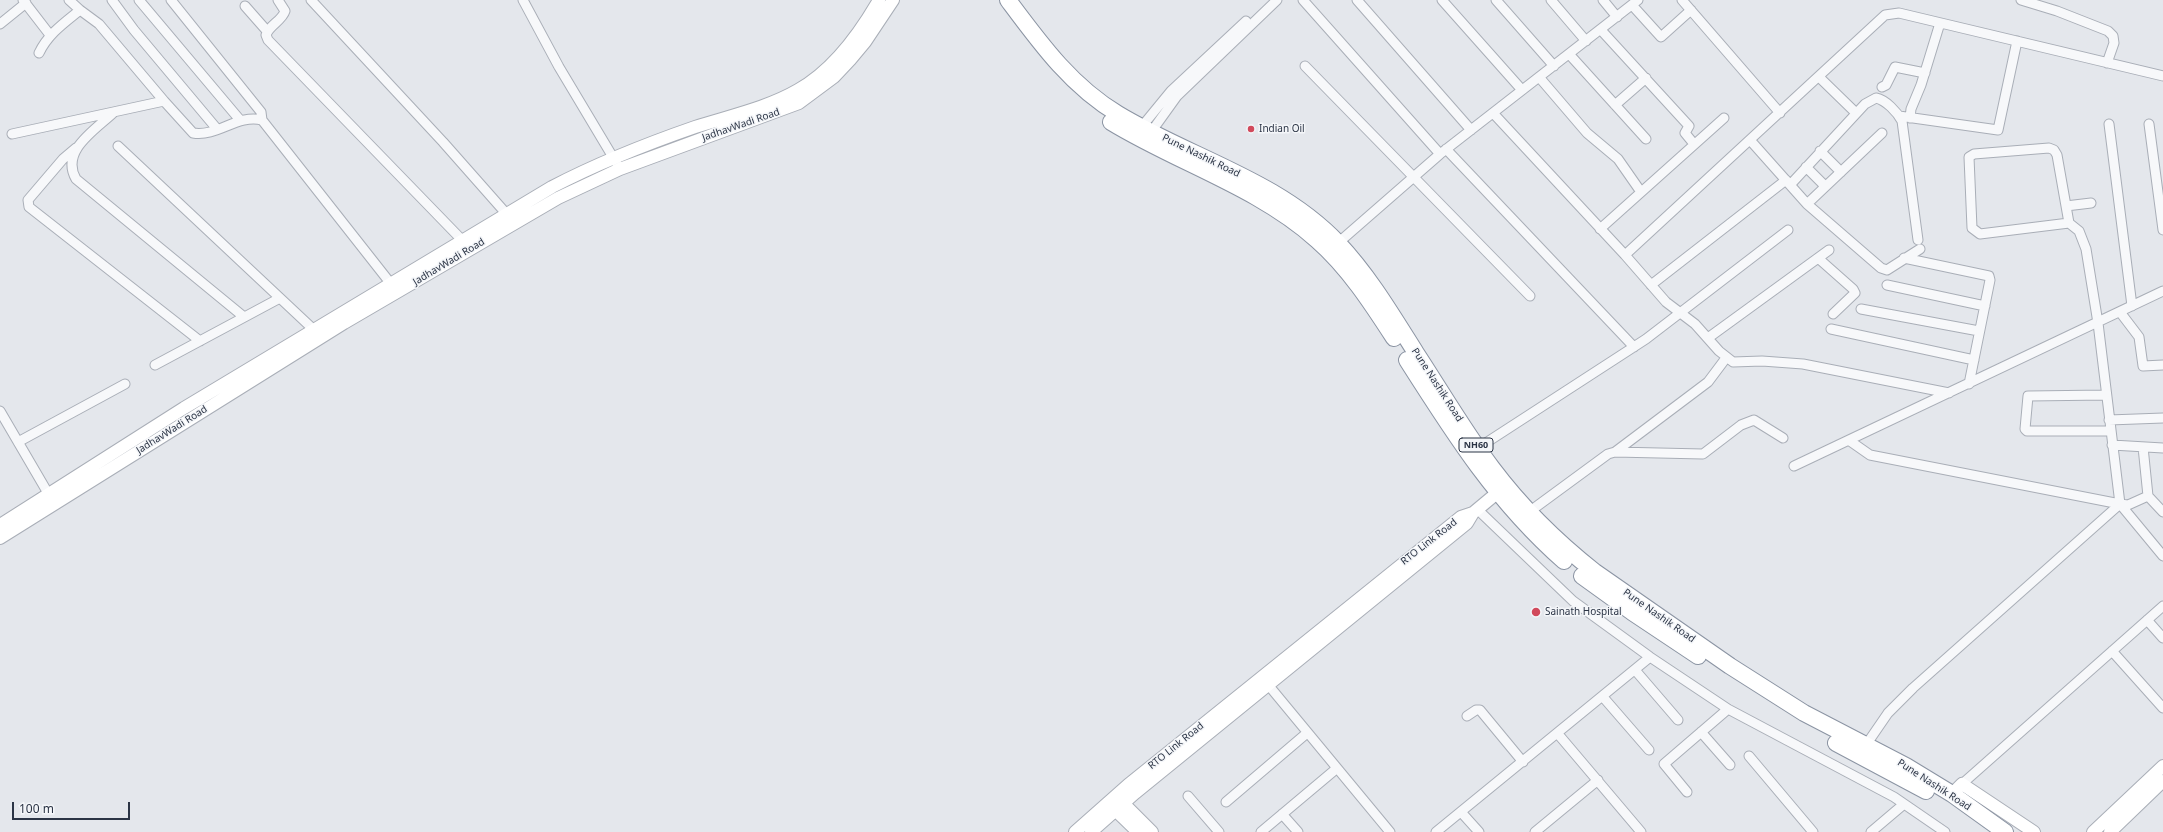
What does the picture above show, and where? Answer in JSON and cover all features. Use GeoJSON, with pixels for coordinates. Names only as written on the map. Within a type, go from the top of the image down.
{"type":"FeatureCollection","features":[{"type":"Feature","properties":{"kind":"highway","name":"Pune Nashik Road"},"geometry":{"type":"LineString","coordinates":[[996,0],[1026,43],[1056,78],[1093,110],[1262,187],[1291,204],[1338,243],[1369,281],[1390,311],[1478,448],[1500,478],[1529,512],[1580,560],[1673,626],[1804,713],[1906,766],[1957,789],[2005,832]]}},
{"type":"Feature","properties":{"kind":"highway","name":"Pune Nashik Road"},"geometry":{"type":"LineString","coordinates":[[1008,0],[1046,50],[1065,72],[1102,103],[1143,134],[1257,198],[1296,223],[1318,240],[1362,291],[1455,435],[1497,493],[1538,538],[1564,561],[1632,612],[1792,718],[1914,784],[1985,832]]}},
{"type":"Feature","properties":{"kind":"street"},"geometry":{"type":"LineString","coordinates":[[69,0],[99,24],[193,133],[200,134],[240,120],[253,118],[262,120]]}},
{"type":"Feature","properties":{"kind":"street"},"geometry":{"type":"LineString","coordinates":[[112,0],[134,30],[217,129]]}},
{"type":"Feature","properties":{"kind":"street"},"geometry":{"type":"LineString","coordinates":[[140,0],[240,120]]}},
{"type":"Feature","properties":{"kind":"street"},"geometry":{"type":"LineString","coordinates":[[171,0],[261,112],[262,120],[398,293]]}},
{"type":"Feature","properties":{"kind":"street"},"geometry":{"type":"LineString","coordinates":[[278,0],[284,11],[284,16],[267,30],[266,35],[268,40],[462,240]]}},
{"type":"Feature","properties":{"kind":"street"},"geometry":{"type":"LineString","coordinates":[[311,0],[507,212],[514,223]]}},
{"type":"Feature","properties":{"kind":"street"},"geometry":{"type":"LineString","coordinates":[[523,0],[559,67],[620,169]]}},
{"type":"Feature","properties":{"kind":"street","name":"JadhavWadi Road"},"geometry":{"type":"LineString","coordinates":[[0,538],[184,408],[507,212],[552,187],[613,157],[767,103],[798,90],[817,76],[838,56],[857,34],[879,0]]}},
{"type":"Feature","properties":{"kind":"street","name":"JadhavWadi Road"},"geometry":{"type":"LineString","coordinates":[[0,525],[52,500],[344,323],[398,293],[558,198],[620,169],[783,110],[814,94],[834,77],[858,51],[893,0]]}},
{"type":"Feature","properties":{"kind":"street"},"geometry":{"type":"LineString","coordinates":[[1143,134],[1171,91],[1268,0]]}},
{"type":"Feature","properties":{"kind":"street"},"geometry":{"type":"LineString","coordinates":[[1143,134],[1177,96],[1277,0]]}},
{"type":"Feature","properties":{"kind":"street"},"geometry":{"type":"LineString","coordinates":[[1303,0],[1443,151],[1634,347]]}},
{"type":"Feature","properties":{"kind":"street"},"geometry":{"type":"LineString","coordinates":[[1357,0],[1471,130]]}},
{"type":"Feature","properties":{"kind":"street"},"geometry":{"type":"LineString","coordinates":[[1442,0],[1522,90]]}},
{"type":"Feature","properties":{"kind":"street"},"geometry":{"type":"LineString","coordinates":[[1496,0],[1554,66]]}},
{"type":"Feature","properties":{"kind":"street"},"geometry":{"type":"LineString","coordinates":[[1551,0],[1586,41]]}},
{"type":"Feature","properties":{"kind":"street"},"geometry":{"type":"LineString","coordinates":[[1603,0],[1618,17]]}},
{"type":"Feature","properties":{"kind":"street"},"geometry":{"type":"LineString","coordinates":[[1682,0],[1780,113]]}},
{"type":"Feature","properties":{"kind":"street"},"geometry":{"type":"LineString","coordinates":[[2021,0],[2057,11],[2108,31],[2113,36],[2114,43],[2108,63]]}},
{"type":"Feature","properties":{"kind":"street"},"geometry":{"type":"LineString","coordinates":[[0,24],[25,1],[50,35]]}},
{"type":"Feature","properties":{"kind":"street"},"geometry":{"type":"LineString","coordinates":[[1338,243],[1443,151],[1618,17],[1635,2],[1661,37],[1691,10]]}},
{"type":"Feature","properties":{"kind":"street"},"geometry":{"type":"LineString","coordinates":[[245,6],[267,30]]}},
{"type":"Feature","properties":{"kind":"street"},"geometry":{"type":"LineString","coordinates":[[39,53],[44,41],[80,10]]}},
{"type":"Feature","properties":{"kind":"street"},"geometry":{"type":"LineString","coordinates":[[1625,255],[1885,15],[1899,13],[2163,76]]}},
{"type":"Feature","properties":{"kind":"street"},"geometry":{"type":"LineString","coordinates":[[1910,118],[1911,109],[1940,23]]}},
{"type":"Feature","properties":{"kind":"street"},"geometry":{"type":"LineString","coordinates":[[1601,30],[1689,126],[1685,133],[1694,144]]}},
{"type":"Feature","properties":{"kind":"street"},"geometry":{"type":"LineString","coordinates":[[1899,116],[1998,130],[2016,41]]}},
{"type":"Feature","properties":{"kind":"street"},"geometry":{"type":"LineString","coordinates":[[1569,54],[1646,139]]}},
{"type":"Feature","properties":{"kind":"street"},"geometry":{"type":"LineString","coordinates":[[1305,66],[1530,296]]}},
{"type":"Feature","properties":{"kind":"street"},"geometry":{"type":"LineString","coordinates":[[1882,87],[1886,85],[1895,67],[1924,73]]}},
{"type":"Feature","properties":{"kind":"street"},"geometry":{"type":"LineString","coordinates":[[1819,76],[1856,113]]}},
{"type":"Feature","properties":{"kind":"street"},"geometry":{"type":"LineString","coordinates":[[1539,77],[1587,133],[1618,159],[1641,192]]}},
{"type":"Feature","properties":{"kind":"street"},"geometry":{"type":"LineString","coordinates":[[1615,105],[1646,78]]}},
{"type":"Feature","properties":{"kind":"street"},"geometry":{"type":"LineString","coordinates":[[1651,285],[1788,182],[1806,168],[1820,151],[1865,104],[1876,98],[1881,99],[1899,116],[1902,121],[1919,244],[1904,258],[1887,270],[1881,268],[1807,204],[1788,182],[1750,140]]}},
{"type":"Feature","properties":{"kind":"street"},"geometry":{"type":"LineString","coordinates":[[12,134],[164,100]]}},
{"type":"Feature","properties":{"kind":"street"},"geometry":{"type":"LineString","coordinates":[[113,112],[56,168],[28,200],[29,207],[200,341]]}},
{"type":"Feature","properties":{"kind":"street"},"geometry":{"type":"LineString","coordinates":[[1493,113],[1625,255],[1666,302],[1695,324],[1726,358],[1740,363],[1762,361],[1803,364],[1949,393]]}},
{"type":"Feature","properties":{"kind":"street"},"geometry":{"type":"LineString","coordinates":[[1600,229],[1724,118]]}},
{"type":"Feature","properties":{"kind":"street"},"geometry":{"type":"LineString","coordinates":[[2109,124],[2132,306]]}},
{"type":"Feature","properties":{"kind":"street"},"geometry":{"type":"LineString","coordinates":[[2148,124],[2163,230]]}},
{"type":"Feature","properties":{"kind":"street"},"geometry":{"type":"LineString","coordinates":[[1807,204],[1882,133]]}},
{"type":"Feature","properties":{"kind":"street"},"geometry":{"type":"LineString","coordinates":[[118,146],[313,329]]}},
{"type":"Feature","properties":{"kind":"street"},"geometry":{"type":"LineString","coordinates":[[76,148],[71,165],[76,179],[244,317]]}},
{"type":"Feature","properties":{"kind":"street"},"geometry":{"type":"LineString","coordinates":[[2068,223],[2057,155],[2054,150],[2049,148],[1982,153],[1969,157],[1972,228],[1975,233],[1980,234],[2068,223],[2079,231],[2086,249],[2098,323],[2120,504],[2163,556]]}},
{"type":"Feature","properties":{"kind":"street"},"geometry":{"type":"LineString","coordinates":[[1820,151],[1840,172]]}},
{"type":"Feature","properties":{"kind":"street"},"geometry":{"type":"LineString","coordinates":[[56,168],[73,173]]}},
{"type":"Feature","properties":{"kind":"street"},"geometry":{"type":"LineString","coordinates":[[1806,168],[1825,186]]}},
{"type":"Feature","properties":{"kind":"street"},"geometry":{"type":"LineString","coordinates":[[2066,206],[2091,203]]}},
{"type":"Feature","properties":{"kind":"street"},"geometry":{"type":"LineString","coordinates":[[1478,448],[1634,347],[1681,314],[1788,230]]}},
{"type":"Feature","properties":{"kind":"street"},"geometry":{"type":"LineString","coordinates":[[1708,338],[1829,250]]}},
{"type":"Feature","properties":{"kind":"street"},"geometry":{"type":"LineString","coordinates":[[1818,258],[1850,286],[1855,293],[1833,314]]}},
{"type":"Feature","properties":{"kind":"street"},"geometry":{"type":"LineString","coordinates":[[1904,258],[1989,276],[1990,280],[1969,384]]}},
{"type":"Feature","properties":{"kind":"street"},"geometry":{"type":"LineString","coordinates":[[1887,285],[1985,306]]}},
{"type":"Feature","properties":{"kind":"street"},"geometry":{"type":"LineString","coordinates":[[1794,466],[1850,441],[2163,291]]}},
{"type":"Feature","properties":{"kind":"street"},"geometry":{"type":"LineString","coordinates":[[155,365],[280,298]]}},
{"type":"Feature","properties":{"kind":"street"},"geometry":{"type":"LineString","coordinates":[[1860,309],[1979,331]]}},
{"type":"Feature","properties":{"kind":"street"},"geometry":{"type":"LineString","coordinates":[[2120,312],[2139,337],[2143,366],[2163,365]]}},
{"type":"Feature","properties":{"kind":"street"},"geometry":{"type":"LineString","coordinates":[[1831,330],[1974,360]]}},
{"type":"Feature","properties":{"kind":"street"},"geometry":{"type":"LineString","coordinates":[[1615,452],[1708,382],[1726,358]]}},
{"type":"Feature","properties":{"kind":"street"},"geometry":{"type":"LineString","coordinates":[[18,442],[125,384]]}},
{"type":"Feature","properties":{"kind":"street"},"geometry":{"type":"LineString","coordinates":[[2106,395],[2028,396],[2025,429],[2027,431],[2110,431]]}},
{"type":"Feature","properties":{"kind":"street"},"geometry":{"type":"LineString","coordinates":[[0,411],[52,500]]}},
{"type":"Feature","properties":{"kind":"street"},"geometry":{"type":"LineString","coordinates":[[2109,420],[2163,418]]}},
{"type":"Feature","properties":{"kind":"street"},"geometry":{"type":"LineString","coordinates":[[1529,512],[1608,454],[1615,452],[1702,454],[1741,425],[1754,420],[1783,438]]}},
{"type":"Feature","properties":{"kind":"street"},"geometry":{"type":"LineString","coordinates":[[1850,441],[1870,455],[2120,504],[2128,505],[2148,496]]}},
{"type":"Feature","properties":{"kind":"street"},"geometry":{"type":"LineString","coordinates":[[2112,445],[2163,448]]}},
{"type":"Feature","properties":{"kind":"street"},"geometry":{"type":"LineString","coordinates":[[2144,447],[2148,496],[2163,512]]}},
{"type":"Feature","properties":{"kind":"street","name":"RTO Link Road"},"geometry":{"type":"LineString","coordinates":[[1075,832],[1115,802],[1265,681],[1461,517],[1475,511],[1497,493]]}},
{"type":"Feature","properties":{"kind":"street"},"geometry":{"type":"LineString","coordinates":[[1866,745],[1888,713],[1913,688],[2120,504]]}},
{"type":"Feature","properties":{"kind":"street"},"geometry":{"type":"LineString","coordinates":[[1475,511],[1573,601],[1650,657],[1728,709],[1904,804],[1945,832]]}},
{"type":"Feature","properties":{"kind":"street"},"geometry":{"type":"LineString","coordinates":[[2034,832],[1957,789],[2163,606]]}},
{"type":"Feature","properties":{"kind":"street"},"geometry":{"type":"LineString","coordinates":[[2147,620],[2163,638]]}},
{"type":"Feature","properties":{"kind":"street"},"geometry":{"type":"LineString","coordinates":[[2112,650],[2163,708]]}},
{"type":"Feature","properties":{"kind":"street"},"geometry":{"type":"LineString","coordinates":[[1436,832],[1558,734],[1650,657]]}},
{"type":"Feature","properties":{"kind":"street"},"geometry":{"type":"LineString","coordinates":[[1635,670],[1678,720]]}},
{"type":"Feature","properties":{"kind":"street"},"geometry":{"type":"LineString","coordinates":[[1265,681],[1390,832]]}},
{"type":"Feature","properties":{"kind":"street"},"geometry":{"type":"LineString","coordinates":[[1603,697],[1649,750]]}},
{"type":"Feature","properties":{"kind":"street"},"geometry":{"type":"LineString","coordinates":[[1687,792],[1664,764],[1728,709]]}},
{"type":"Feature","properties":{"kind":"street"},"geometry":{"type":"LineString","coordinates":[[1467,716],[1476,710],[1480,710],[1523,762]]}},
{"type":"Feature","properties":{"kind":"street"},"geometry":{"type":"LineString","coordinates":[[1701,732],[1730,765]]}},
{"type":"Feature","properties":{"kind":"street"},"geometry":{"type":"LineString","coordinates":[[1226,802],[1307,733]]}},
{"type":"Feature","properties":{"kind":"street"},"geometry":{"type":"LineString","coordinates":[[1558,734],[1641,832]]}},
{"type":"Feature","properties":{"kind":"street"},"geometry":{"type":"LineString","coordinates":[[1749,756],[1813,832]]}},
{"type":"Feature","properties":{"kind":"street"},"geometry":{"type":"LineString","coordinates":[[2093,832],[2163,766]]}},
{"type":"Feature","properties":{"kind":"street"},"geometry":{"type":"LineString","coordinates":[[1261,832],[1336,768]]}},
{"type":"Feature","properties":{"kind":"street"},"geometry":{"type":"LineString","coordinates":[[1536,832],[1598,780]]}},
{"type":"Feature","properties":{"kind":"street"},"geometry":{"type":"LineString","coordinates":[[2110,832],[2163,781]]}},
{"type":"Feature","properties":{"kind":"street"},"geometry":{"type":"LineString","coordinates":[[1188,796],[1219,832]]}},
{"type":"Feature","properties":{"kind":"street"},"geometry":{"type":"LineString","coordinates":[[1115,802],[1138,832]]}},
{"type":"Feature","properties":{"kind":"street"},"geometry":{"type":"LineString","coordinates":[[1115,802],[1152,832]]}},
{"type":"Feature","properties":{"kind":"street","name":"RTO Link Road"},"geometry":{"type":"LineString","coordinates":[[1091,832],[1115,802]]}},
{"type":"Feature","properties":{"kind":"street"},"geometry":{"type":"LineString","coordinates":[[1871,832],[1904,804]]}},
{"type":"Feature","properties":{"kind":"street"},"geometry":{"type":"LineString","coordinates":[[1461,812],[1479,832]]}},
{"type":"Feature","properties":{"kind":"street"},"geometry":{"type":"LineString","coordinates":[[1282,814],[1298,832]]}},
{"type":"Feature","properties":{"kind":"place","name":"Indian Oil"},"geometry":{"type":"Point","coordinates":[1251,129]}},
{"type":"Feature","properties":{"kind":"place","name":"Sainath Hospital"},"geometry":{"type":"Point","coordinates":[1536,612]}}]}
